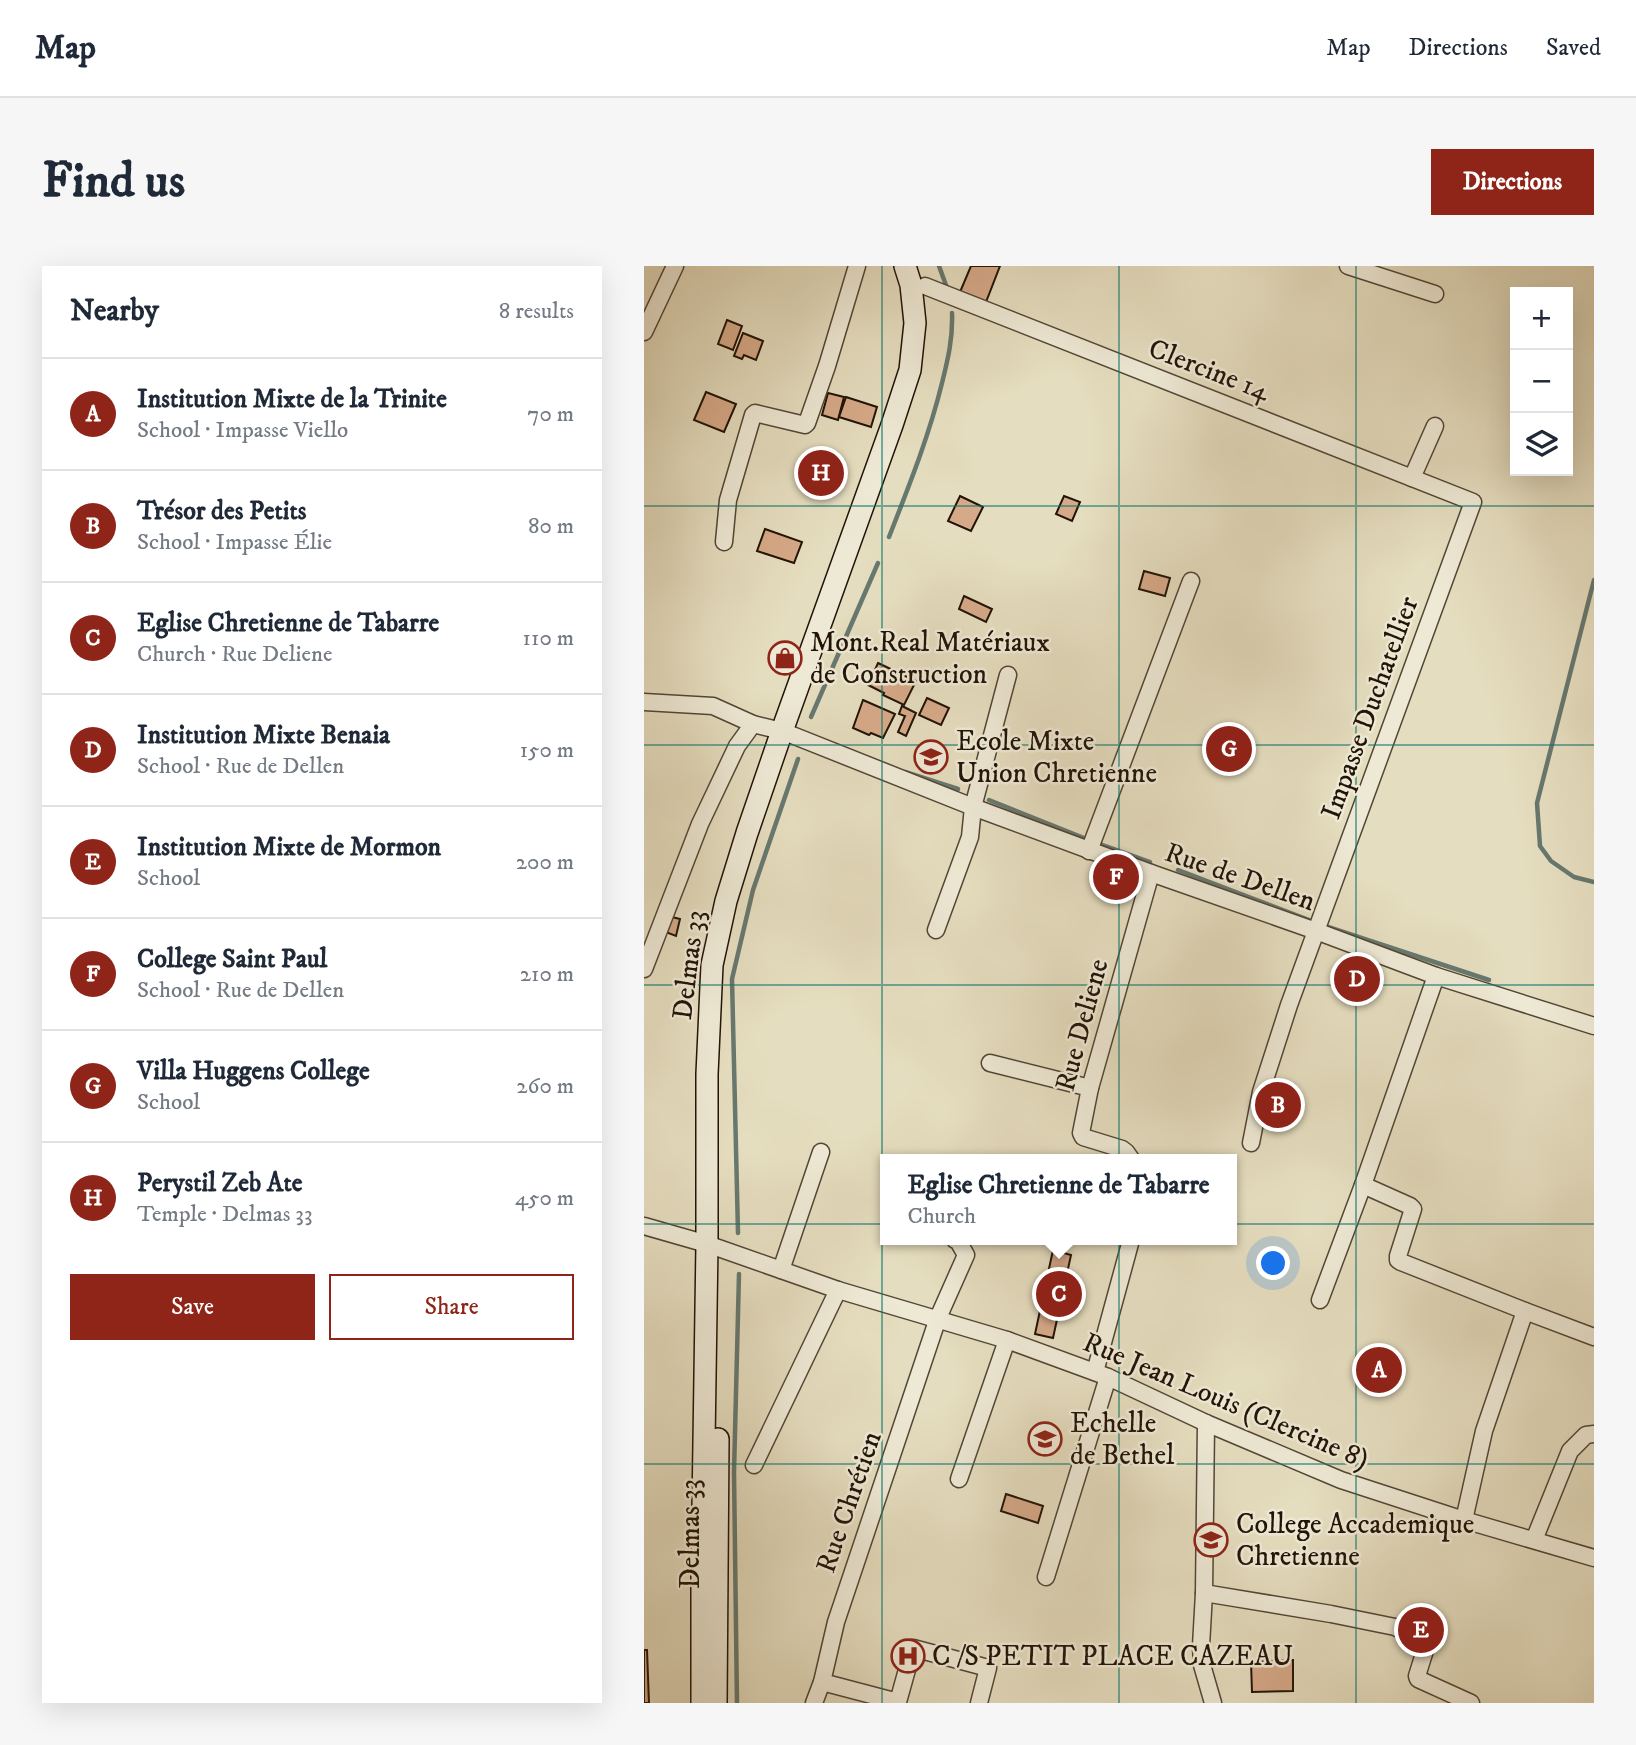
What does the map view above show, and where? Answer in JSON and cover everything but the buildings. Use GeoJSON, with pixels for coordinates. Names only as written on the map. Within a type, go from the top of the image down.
{"type":"FeatureCollection","features":[{"type":"Feature","properties":{"kind":"main road","name":"Delmas 33"},"geometry":{"type":"LineString","coordinates":[[788,733],[910,370],[915,323],[911,285],[905,266]]}},
{"type":"Feature","properties":{"kind":"main road","name":"Delmas 33"},"geometry":{"type":"LineString","coordinates":[[716,1703],[714,1247],[706,1074],[712,965],[726,901],[906,430],[922,373],[928,326],[922,276]]}},
{"type":"Feature","properties":{"kind":"main road","name":"Delmas 33"},"geometry":{"type":"LineString","coordinates":[[702,1703],[702,1574],[714,1247]]}},
{"type":"Feature","properties":{"kind":"street"},"geometry":{"type":"LineString","coordinates":[[644,332],[675,266]]}},
{"type":"Feature","properties":{"kind":"street"},"geometry":{"type":"LineString","coordinates":[[724,542],[728,500],[753,415],[755,413],[805,425],[807,423],[857,266]]}},
{"type":"Feature","properties":{"kind":"street"},"geometry":{"type":"LineString","coordinates":[[1348,266],[1435,294]]}},
{"type":"Feature","properties":{"kind":"street","name":"Clercine 14"},"geometry":{"type":"LineString","coordinates":[[922,276],[1473,502]]}},
{"type":"Feature","properties":{"kind":"street"},"geometry":{"type":"LineString","coordinates":[[1412,478],[1435,426]]}},
{"type":"Feature","properties":{"kind":"street","name":"Impasse Duchatellier"},"geometry":{"type":"LineString","coordinates":[[1251,1143],[1261,1092],[1289,1005],[1473,502]]}},
{"type":"Feature","properties":{"kind":"street"},"geometry":{"type":"LineString","coordinates":[[1089,850],[1191,582]]}},
{"type":"Feature","properties":{"kind":"street"},"geometry":{"type":"LineString","coordinates":[[936,930],[970,837],[972,807],[1008,675]]}},
{"type":"Feature","properties":{"kind":"street","name":"Rue de Dellen"},"geometry":{"type":"LineString","coordinates":[[644,702],[713,706],[753,724],[788,733],[972,807],[1151,873],[1436,976],[1594,1026]]}},
{"type":"Feature","properties":{"kind":"street"},"geometry":{"type":"LineString","coordinates":[[644,969],[699,824],[737,746],[753,724]]}},
{"type":"Feature","properties":{"kind":"street","name":"Rue Deliene"},"geometry":{"type":"LineString","coordinates":[[1127,1154],[1122,1149],[1081,1135],[1090,1088],[1151,873]]}},
{"type":"Feature","properties":{"kind":"street"},"geometry":{"type":"LineString","coordinates":[[1320,1300],[1436,976]]}},
{"type":"Feature","properties":{"kind":"street"},"geometry":{"type":"LineString","coordinates":[[990,1063],[1090,1088]]}},
{"type":"Feature","properties":{"kind":"street"},"geometry":{"type":"LineString","coordinates":[[781,1270],[821,1152]]}},
{"type":"Feature","properties":{"kind":"street"},"geometry":{"type":"LineString","coordinates":[[1363,1185],[1413,1209],[1398,1256],[1401,1262],[1594,1337]]}},
{"type":"Feature","properties":{"kind":"street","name":"Rue Jean Louis (Clercine 8)"},"geometry":{"type":"LineString","coordinates":[[644,1226],[838,1290],[1007,1340],[1101,1375],[1341,1480],[1594,1558]]}},
{"type":"Feature","properties":{"kind":"street","name":"Rue Chrétien"},"geometry":{"type":"LineString","coordinates":[[814,1703],[822,1682],[836,1622],[938,1318],[966,1255],[960,1245]]}},
{"type":"Feature","properties":{"kind":"street"},"geometry":{"type":"LineString","coordinates":[[1046,1577],[1101,1375],[1130,1245]]}},
{"type":"Feature","properties":{"kind":"street"},"geometry":{"type":"LineString","coordinates":[[754,1465],[838,1290]]}},
{"type":"Feature","properties":{"kind":"street"},"geometry":{"type":"LineString","coordinates":[[1464,1520],[1484,1431],[1525,1311]]}},
{"type":"Feature","properties":{"kind":"street"},"geometry":{"type":"LineString","coordinates":[[959,1479],[1007,1340]]}},
{"type":"Feature","properties":{"kind":"street"},"geometry":{"type":"LineString","coordinates":[[1206,1423],[1201,1646],[1202,1665],[1213,1703]]}},
{"type":"Feature","properties":{"kind":"street"},"geometry":{"type":"LineString","coordinates":[[1534,1541],[1570,1451],[1586,1435],[1594,1434]]}},
{"type":"Feature","properties":{"kind":"street"},"geometry":{"type":"LineString","coordinates":[[1204,1593],[1395,1627],[1427,1644],[1418,1679],[1471,1703]]}},
{"type":"Feature","properties":{"kind":"street"},"geometry":{"type":"LineString","coordinates":[[822,1682],[898,1702],[913,1648],[988,1668],[979,1703]]}},
{"type":"Feature","properties":{"kind":"waterway"},"geometry":{"type":"LineString","coordinates":[[939,266],[947,288]]}},
{"type":"Feature","properties":{"kind":"waterway"},"geometry":{"type":"LineString","coordinates":[[889,537],[937,403],[950,348],[952,313]]}},
{"type":"Feature","properties":{"kind":"waterway"},"geometry":{"type":"LineString","coordinates":[[811,717],[878,563]]}},
{"type":"Feature","properties":{"kind":"waterway"},"geometry":{"type":"LineString","coordinates":[[1594,580],[1537,803],[1540,846],[1551,861],[1574,877],[1594,882]]}},
{"type":"Feature","properties":{"kind":"waterway"},"geometry":{"type":"LineString","coordinates":[[738,1233],[732,979],[753,890],[798,759]]}},
{"type":"Feature","properties":{"kind":"waterway"},"geometry":{"type":"LineString","coordinates":[[905,772],[958,789]]}},
{"type":"Feature","properties":{"kind":"waterway"},"geometry":{"type":"LineString","coordinates":[[989,800],[1089,840]]}},
{"type":"Feature","properties":{"kind":"waterway"},"geometry":{"type":"LineString","coordinates":[[1097,843],[1150,862]]}},
{"type":"Feature","properties":{"kind":"waterway"},"geometry":{"type":"LineString","coordinates":[[1178,870],[1309,920]]}},
{"type":"Feature","properties":{"kind":"waterway"},"geometry":{"type":"LineString","coordinates":[[1325,926],[1489,980]]}},
{"type":"Feature","properties":{"kind":"waterway"},"geometry":{"type":"LineString","coordinates":[[737,1703],[734,1472],[739,1274]]}},
{"type":"Feature","properties":{"kind":"place","name":"Perystil Zeb Ate"},"geometry":{"type":"Point","coordinates":[821,473]}},
{"type":"Feature","properties":{"kind":"place","name":"Mont.Real Matériaux de Construction"},"geometry":{"type":"Point","coordinates":[785,658]}},
{"type":"Feature","properties":{"kind":"place","name":"Villa Huggens College"},"geometry":{"type":"Point","coordinates":[1229,749]}},
{"type":"Feature","properties":{"kind":"place","name":"Ecole Mixte Union Chretienne"},"geometry":{"type":"Point","coordinates":[931,757]}},
{"type":"Feature","properties":{"kind":"place","name":"College Saint Paul"},"geometry":{"type":"Point","coordinates":[1116,877]}},
{"type":"Feature","properties":{"kind":"place","name":"Institution Mixte Benaia"},"geometry":{"type":"Point","coordinates":[1357,979]}},
{"type":"Feature","properties":{"kind":"place","name":"Trésor des Petits"},"geometry":{"type":"Point","coordinates":[1278,1105]}},
{"type":"Feature","properties":{"kind":"place","name":"Eglise Chretienne de Tabarre"},"geometry":{"type":"Point","coordinates":[1059,1294]}},
{"type":"Feature","properties":{"kind":"place","name":"Institution Mixte de la Trinite"},"geometry":{"type":"Point","coordinates":[1379,1370]}},
{"type":"Feature","properties":{"kind":"place","name":"Echelle de Bethel"},"geometry":{"type":"Point","coordinates":[1045,1439]}},
{"type":"Feature","properties":{"kind":"place","name":"College Accademique Chretienne"},"geometry":{"type":"Point","coordinates":[1211,1540]}},
{"type":"Feature","properties":{"kind":"place","name":"Institution Mixte de Mormon"},"geometry":{"type":"Point","coordinates":[1421,1630]}},
{"type":"Feature","properties":{"kind":"place","name":"C /S PETIT PLACE CAZEAU"},"geometry":{"type":"Point","coordinates":[908,1656]}}]}
